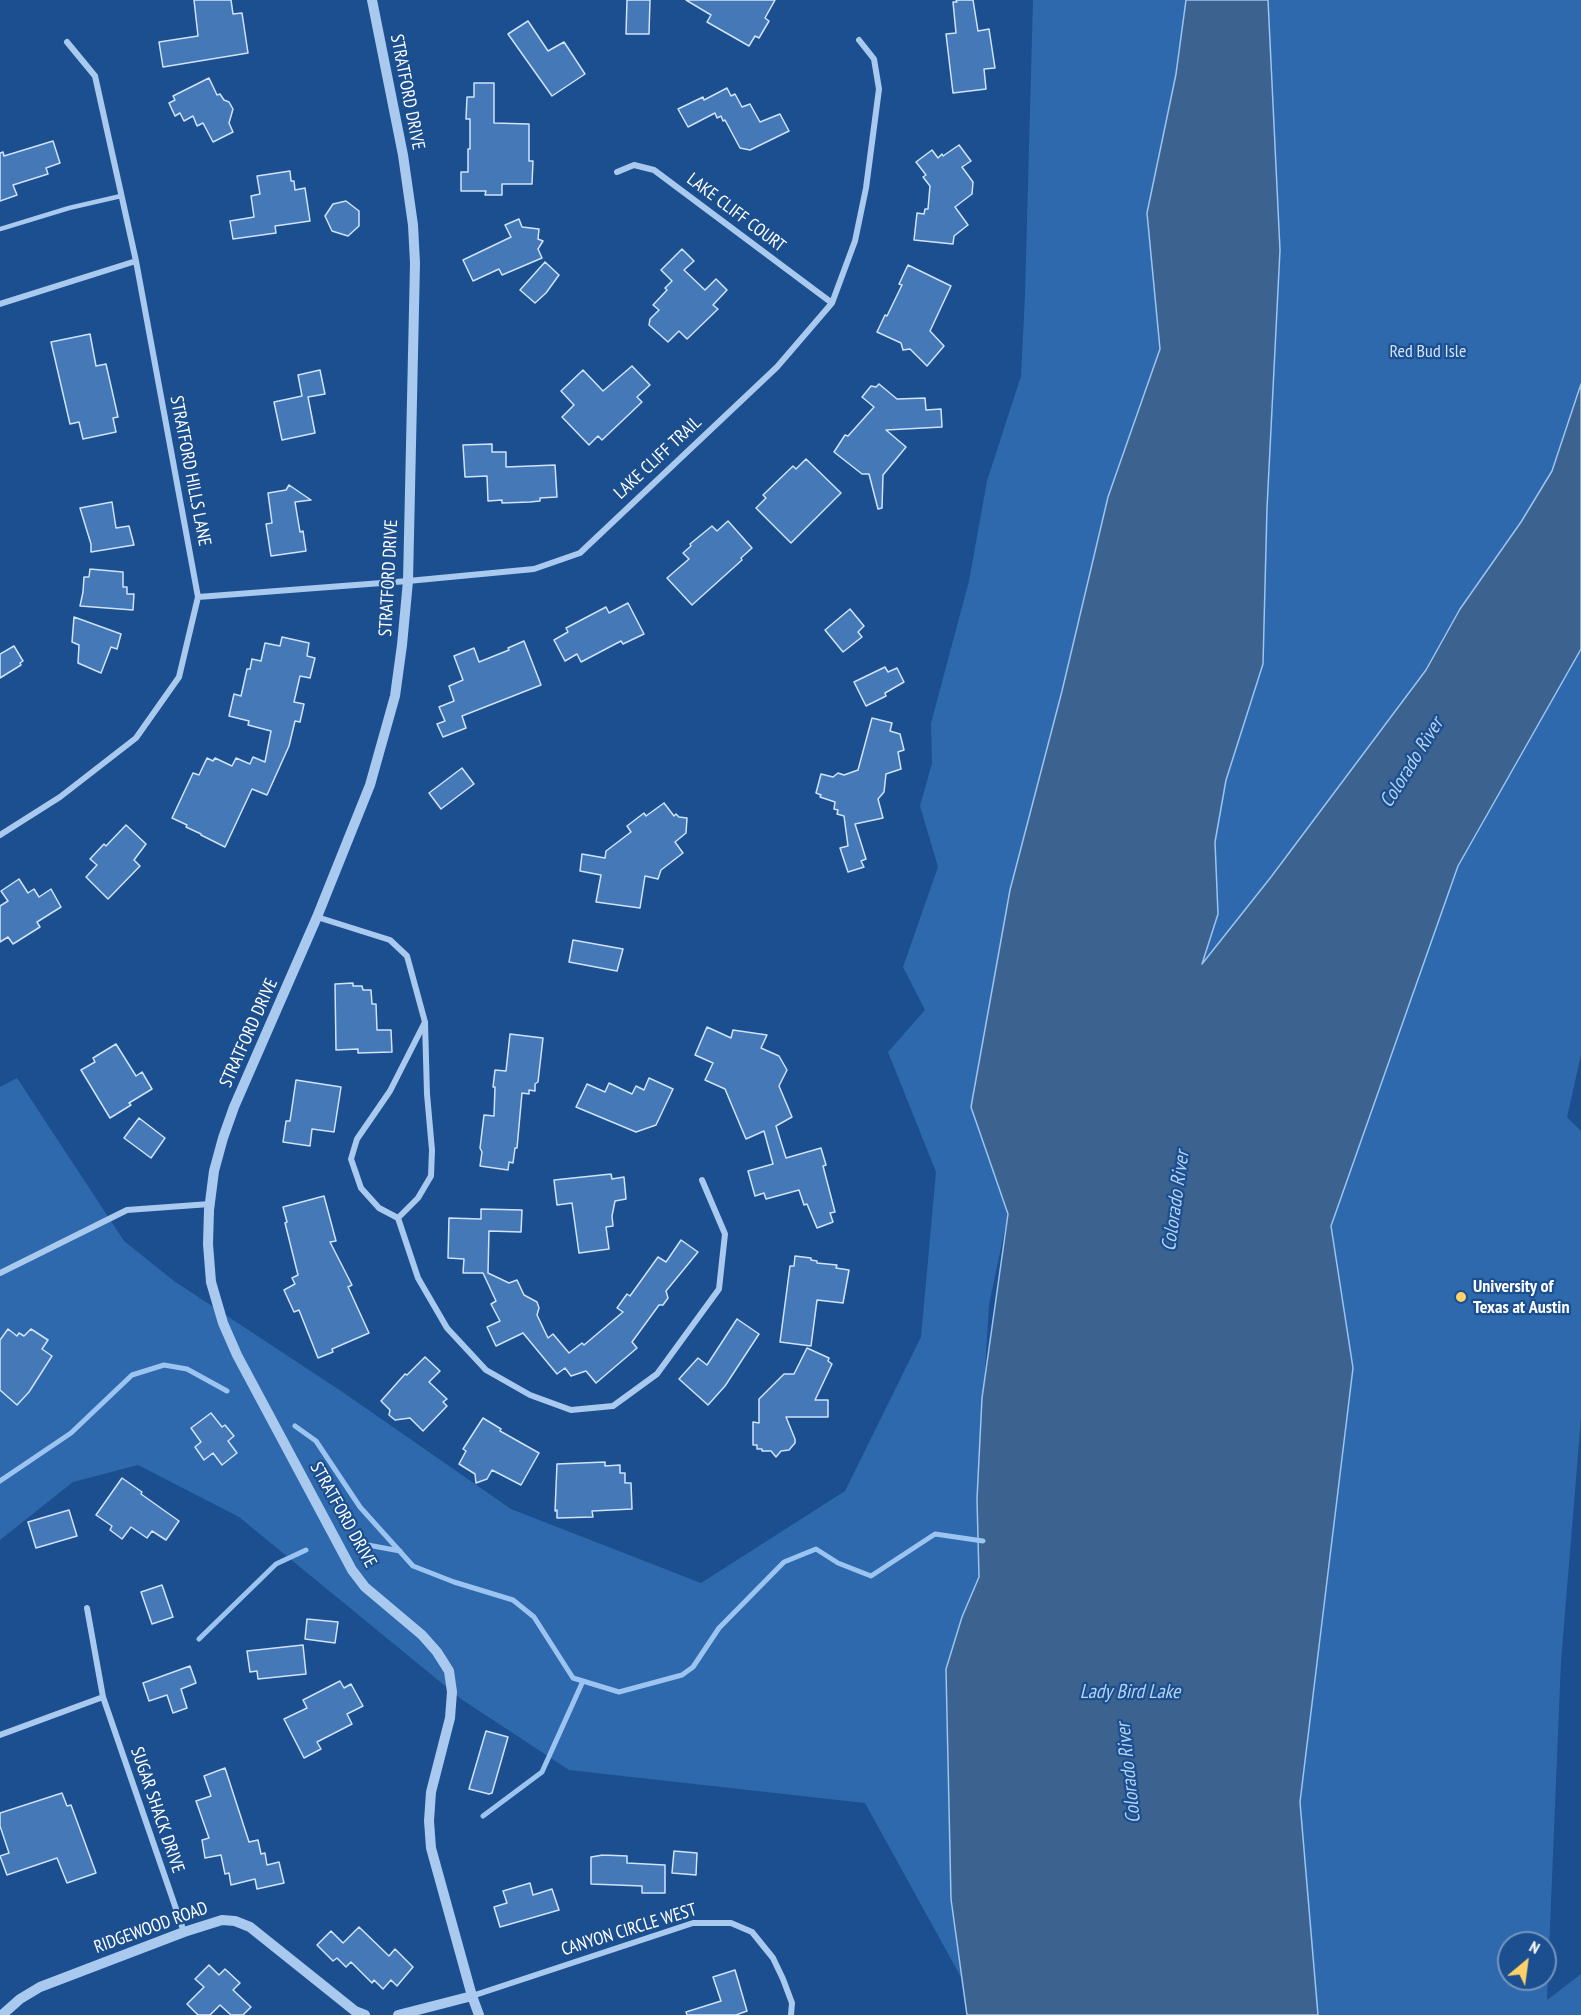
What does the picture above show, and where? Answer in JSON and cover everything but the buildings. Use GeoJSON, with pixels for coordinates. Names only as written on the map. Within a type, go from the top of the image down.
{"type":"FeatureCollection","features":[{"type":"Feature","properties":{"kind":"street","name":"STRATFORD DRIVE"},"geometry":{"type":"LineString","coordinates":[[372,0],[409,191],[415,263],[408,581],[402,645],[392,706],[370,785],[317,917],[234,1107],[223,1138],[214,1172],[208,1244],[211,1282],[223,1323],[237,1355],[352,1570],[365,1587],[422,1635],[437,1652],[449,1671],[452,1692],[450,1718],[431,1792],[431,1848],[479,2015]]}},
{"type":"Feature","properties":{"kind":"street","name":"LAKE CLIFF TRAIL"},"geometry":{"type":"LineString","coordinates":[[198,597],[534,569],[580,553],[777,367],[832,303],[855,242],[866,188],[879,89],[874,59],[859,40]]}},
{"type":"Feature","properties":{"kind":"street","name":"STRATFORD HILLS LANE"},"geometry":{"type":"LineString","coordinates":[[0,835],[60,797],[136,738],[179,677],[198,597],[136,261],[95,76],[67,42]]}},
{"type":"Feature","properties":{"kind":"street","name":"LAKE CLIFF COURT"},"geometry":{"type":"LineString","coordinates":[[617,172],[634,165],[654,170],[832,303]]}},
{"type":"Feature","properties":{"kind":"street"},"geometry":{"type":"LineString","coordinates":[[0,303],[136,261]]}},
{"type":"Feature","properties":{"kind":"street"},"geometry":{"type":"LineString","coordinates":[[317,917],[390,940],[407,956],[425,1022],[427,1094],[432,1150],[431,1176],[418,1198],[398,1218]]}},
{"type":"Feature","properties":{"kind":"street"},"geometry":{"type":"LineString","coordinates":[[425,1022],[390,1090],[357,1139],[351,1159],[361,1188],[379,1208],[398,1218],[418,1278],[447,1328],[486,1370],[530,1395],[571,1410],[613,1406],[657,1374],[720,1289],[725,1234],[702,1180]]}},
{"type":"Feature","properties":{"kind":"street"},"geometry":{"type":"LineString","coordinates":[[0,1273],[127,1210],[210,1204]]}},
{"type":"Feature","properties":{"kind":"street","name":"SUGAR SHACK DRIVE"},"geometry":{"type":"LineString","coordinates":[[87,1608],[103,1697],[184,1932]]}},
{"type":"Feature","properties":{"kind":"street"},"geometry":{"type":"LineString","coordinates":[[0,1735],[103,1697]]}},
{"type":"Feature","properties":{"kind":"street","name":"RIDGEWOOD ROAD"},"geometry":{"type":"LineString","coordinates":[[2,2015],[20,1999],[40,1987],[184,1932],[222,1920],[236,1921],[250,1927],[355,2011],[365,2015]]}},
{"type":"Feature","properties":{"kind":"street","name":"CANYON CIRCLE WEST"},"geometry":{"type":"LineString","coordinates":[[472,1996],[693,1923],[731,1923],[752,1932],[773,1958],[792,2003],[791,2015]]}},
{"type":"Feature","properties":{"kind":"street"},"geometry":{"type":"LineString","coordinates":[[398,2015],[472,1996]]}},
{"type":"Feature","properties":{"kind":"lane"},"geometry":{"type":"LineString","coordinates":[[0,229],[69,208],[121,196]]}},
{"type":"Feature","properties":{"kind":"green space"},"geometry":{"type":"Polygon","coordinates":[[[1033,0],[1186,0],[1176,73],[1147,213],[1160,349],[1108,497],[1062,691],[1010,890],[971,1107],[1008,1214],[989,1305],[977,1499],[979,1577],[962,1617],[946,1669],[951,1899],[962,1979],[865,1803],[569,1770],[461,1699],[239,1517],[138,1465],[73,1482],[0,1540],[0,1087],[17,1078],[124,1241],[174,1281],[344,1393],[511,1509],[701,1583],[845,1491],[921,1337],[936,1172],[888,1052],[925,1010],[903,967],[938,867],[920,806],[932,763],[931,723],[969,581],[987,481],[1021,376],[1033,0]]]}},
{"type":"Feature","properties":{"kind":"green space","name":"Red Bud Isle"},"geometry":{"type":"Polygon","coordinates":[[[1268,0],[1581,0],[1581,384],[1552,471],[1521,522],[1460,609],[1426,670],[1202,966],[1218,914],[1215,842],[1226,780],[1263,664],[1267,508],[1280,250],[1268,0]]]}},
{"type":"Feature","properties":{"kind":"green space","name":"University of Texas at Austin"},"geometry":{"type":"Polygon","coordinates":[[[1581,649],[1581,1055],[1567,1117],[1581,1131],[1581,1418],[1561,1661],[1550,1931],[1497,1931],[1497,1991],[1547,1991],[1547,2000],[1581,1974],[1581,2015],[1318,2015],[1300,1802],[1353,1368],[1331,1226],[1458,866],[1581,649]]]}},
{"type":"Feature","properties":{"kind":"water","name":"Lady Bird Lake"},"geometry":{"type":"Polygon","coordinates":[[[1186,0],[1268,0],[1280,250],[1267,508],[1263,664],[1226,780],[1215,842],[1218,914],[1202,964],[1271,877],[1426,670],[1460,609],[1521,522],[1552,471],[1581,384],[1581,649],[1458,866],[1331,1226],[1353,1368],[1300,1802],[1318,2015],[967,2015],[951,1899],[946,1669],[962,1617],[979,1577],[977,1499],[982,1398],[1008,1214],[971,1107],[1010,890],[1062,691],[1108,497],[1160,349],[1147,213],[1176,74],[1186,0]]]}},
{"type":"Feature","properties":{"kind":"waterway"},"geometry":{"type":"LineString","coordinates":[[0,1481],[71,1433],[132,1375],[164,1365],[187,1369],[227,1391]]}},
{"type":"Feature","properties":{"kind":"waterway"},"geometry":{"type":"LineString","coordinates":[[295,1426],[316,1441],[360,1507],[413,1566],[454,1582],[513,1600],[534,1617],[573,1678],[619,1692],[682,1675],[693,1667],[719,1628],[784,1562],[816,1549],[838,1563],[871,1576],[935,1534],[983,1541]]}},
{"type":"Feature","properties":{"kind":"waterway"},"geometry":{"type":"LineString","coordinates":[[357,1543],[400,1551]]}},
{"type":"Feature","properties":{"kind":"waterway"},"geometry":{"type":"LineString","coordinates":[[199,1639],[276,1564],[306,1550]]}},
{"type":"Feature","properties":{"kind":"waterway"},"geometry":{"type":"LineString","coordinates":[[483,1816],[542,1772],[583,1681]]}},
{"type":"Feature","properties":{"kind":"place","name":"University of Texas at Austin"},"geometry":{"type":"Point","coordinates":[1461,1297]}},
{"type":"Feature","properties":{"kind":"water label","name":"Colorado River"},"geometry":{"type":"Point","coordinates":[1412,763]}},
{"type":"Feature","properties":{"kind":"water label","name":"Colorado River"},"geometry":{"type":"Point","coordinates":[1176,1201]}},
{"type":"Feature","properties":{"kind":"water label","name":"Colorado River"},"geometry":{"type":"Point","coordinates":[1129,1773]}}]}
